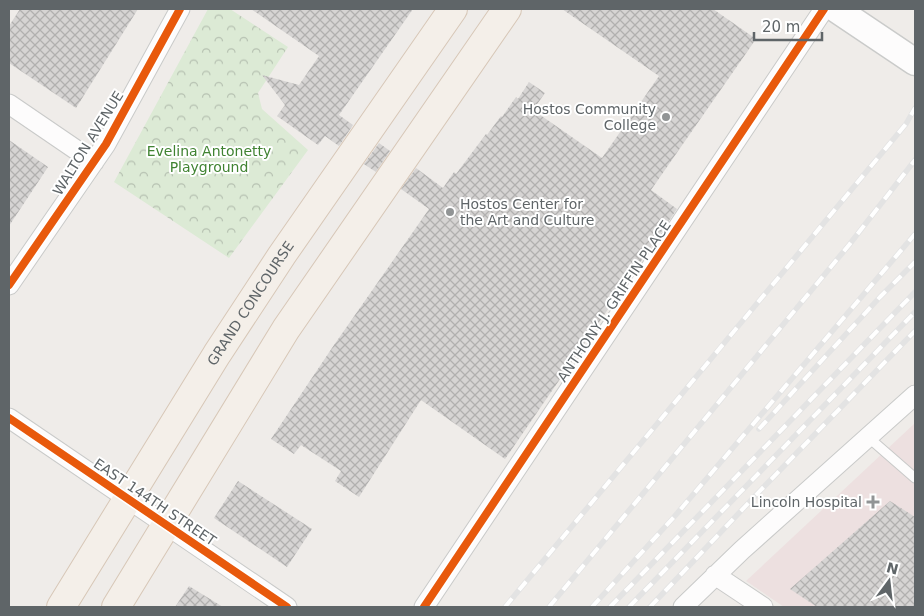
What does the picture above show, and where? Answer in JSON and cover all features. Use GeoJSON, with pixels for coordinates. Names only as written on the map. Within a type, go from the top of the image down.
{"type":"FeatureCollection","features":[{"type":"Feature","properties":{"kind":"main road","name":"GRAND CONCOURSE"},"geometry":{"type":"LineString","coordinates":[[61,607],[217,354],[282,255],[452,9]]}},
{"type":"Feature","properties":{"kind":"main road"},"geometry":{"type":"LineString","coordinates":[[116,607],[286,329],[507,9]]}},
{"type":"Feature","properties":{"kind":"main road"},"geometry":{"type":"LineString","coordinates":[[844,14],[915,62]]}},
{"type":"Feature","properties":{"kind":"street","name":"WALTON AVENUE"},"geometry":{"type":"LineString","coordinates":[[9,285],[94,162],[117,125],[180,9]]}},
{"type":"Feature","properties":{"kind":"street","name":"ANTHONY J. GRIFFIN PLACE"},"geometry":{"type":"LineString","coordinates":[[424,607],[824,9]]}},
{"type":"Feature","properties":{"kind":"street"},"geometry":{"type":"LineString","coordinates":[[9,104],[94,162]]}},
{"type":"Feature","properties":{"kind":"street"},"geometry":{"type":"LineString","coordinates":[[683,607],[715,575],[915,395]]}},
{"type":"Feature","properties":{"kind":"street","name":"EAST 144TH STREET"},"geometry":{"type":"LineString","coordinates":[[9,418],[287,607]]}},
{"type":"Feature","properties":{"kind":"street"},"geometry":{"type":"LineString","coordinates":[[715,575],[763,607]]}},
{"type":"Feature","properties":{"kind":"lane"},"geometry":{"type":"LineString","coordinates":[[868,437],[915,478]]}},
{"type":"Feature","properties":{"kind":"shaded area","name":"Lincoln Hospital"},"geometry":{"type":"Polygon","coordinates":[[[915,423],[915,607],[784,607],[746,581],[915,423]]]}},
{"type":"Feature","properties":{"kind":"green space","name":"Evelina Antonetty Playground"},"geometry":{"type":"Polygon","coordinates":[[[208,9],[230,9],[288,47],[258,93],[262,109],[308,150],[229,258],[114,182],[208,9]]]}},
{"type":"Feature","properties":{"kind":"building"},"geometry":{"type":"Polygon","coordinates":[[[20,9],[138,9],[76,108],[9,63],[9,26],[20,9]]]}},
{"type":"Feature","properties":{"kind":"building"},"geometry":{"type":"Polygon","coordinates":[[[251,9],[413,9],[339,115],[353,125],[339,146],[325,136],[318,145],[277,116],[285,105],[262,75],[299,85],[319,56],[251,9]]]}},
{"type":"Feature","properties":{"kind":"building"},"geometry":{"type":"Polygon","coordinates":[[[562,9],[713,9],[756,39],[651,190],[677,209],[505,459],[421,400],[359,497],[335,481],[341,471],[301,445],[294,454],[271,439],[429,209],[401,189],[416,168],[443,188],[454,172],[456,174],[486,134],[502,117],[516,97],[518,99],[529,82],[545,93],[533,110],[602,158],[659,76],[562,9]]]}},
{"type":"Feature","properties":{"kind":"building"},"geometry":{"type":"Polygon","coordinates":[[[9,140],[48,167],[9,226],[9,140]]]}},
{"type":"Feature","properties":{"kind":"building"},"geometry":{"type":"Polygon","coordinates":[[[379,143],[390,151],[376,172],[364,164],[379,143]]]}},
{"type":"Feature","properties":{"kind":"building"},"geometry":{"type":"Polygon","coordinates":[[[238,481],[312,529],[287,567],[214,518],[238,481]]]}},
{"type":"Feature","properties":{"kind":"building","name":"Lincoln Hospital"},"geometry":{"type":"Polygon","coordinates":[[[890,501],[915,517],[915,607],[817,607],[790,589],[890,501]]]}},
{"type":"Feature","properties":{"kind":"building"},"geometry":{"type":"Polygon","coordinates":[[[189,586],[223,607],[175,607],[189,586]]]}},
{"type":"Feature","properties":{"kind":"railway"},"geometry":{"type":"LineString","coordinates":[[505,607],[906,124],[915,108]]}},
{"type":"Feature","properties":{"kind":"railway"},"geometry":{"type":"LineString","coordinates":[[549,607],[849,245],[915,160]]}},
{"type":"Feature","properties":{"kind":"railway"},"geometry":{"type":"LineString","coordinates":[[592,607],[674,517],[915,234]]}},
{"type":"Feature","properties":{"kind":"railway"},"geometry":{"type":"LineString","coordinates":[[759,429],[880,297],[915,262]]}},
{"type":"Feature","properties":{"kind":"railway"},"geometry":{"type":"LineString","coordinates":[[610,607],[915,292]]}},
{"type":"Feature","properties":{"kind":"railway"},"geometry":{"type":"LineString","coordinates":[[629,607],[915,312]]}},
{"type":"Feature","properties":{"kind":"railway"},"geometry":{"type":"LineString","coordinates":[[650,607],[915,331]]}},
{"type":"Feature","properties":{"kind":"cycle path"},"geometry":{"type":"LineString","coordinates":[[9,285],[106,144],[180,9]]}},
{"type":"Feature","properties":{"kind":"cycle path"},"geometry":{"type":"LineString","coordinates":[[424,607],[824,9]]}},
{"type":"Feature","properties":{"kind":"cycle path"},"geometry":{"type":"LineString","coordinates":[[9,418],[287,607]]}},
{"type":"Feature","properties":{"kind":"place","name":"Hostos Community College"},"geometry":{"type":"Point","coordinates":[666,117]}},
{"type":"Feature","properties":{"kind":"place","name":"Hostos Center for the Art and Culture"},"geometry":{"type":"Point","coordinates":[450,212]}},
{"type":"Feature","properties":{"kind":"place","name":"Lincoln Hospital"},"geometry":{"type":"Point","coordinates":[873,502]}}]}
